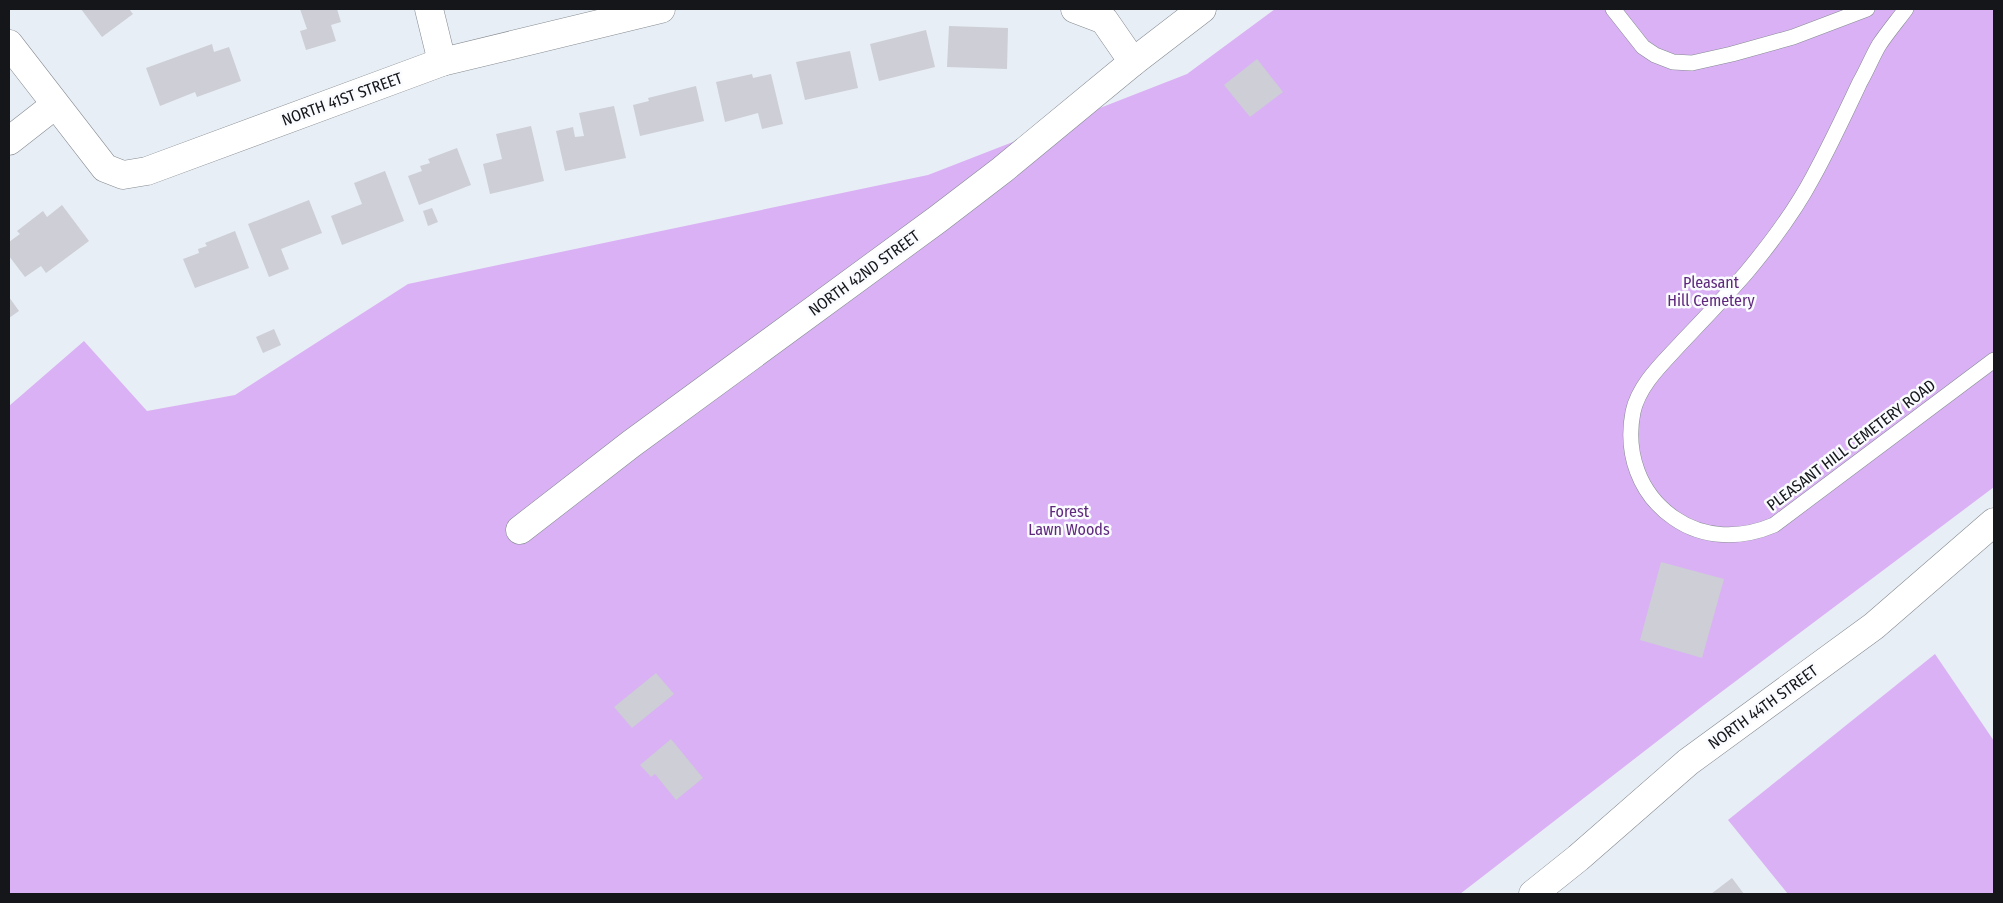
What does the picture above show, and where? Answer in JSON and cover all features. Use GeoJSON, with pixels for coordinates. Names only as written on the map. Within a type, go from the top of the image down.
{"type":"FeatureCollection","features":[{"type":"Feature","properties":{"kind":"street"},"geometry":{"type":"LineString","coordinates":[[429,9],[442,62]]}},
{"type":"Feature","properties":{"kind":"street","name":"NORTH 41ST STREET"},"geometry":{"type":"LineString","coordinates":[[9,44],[105,168],[123,175],[147,172],[442,62],[661,9]]}},
{"type":"Feature","properties":{"kind":"street"},"geometry":{"type":"LineString","coordinates":[[1075,9],[1104,20],[1132,62]]}},
{"type":"Feature","properties":{"kind":"street","name":"NORTH 42ND STREET"},"geometry":{"type":"LineString","coordinates":[[520,530],[631,444],[1002,170],[1132,62],[1202,9]]}},
{"type":"Feature","properties":{"kind":"street"},"geometry":{"type":"LineString","coordinates":[[9,141],[55,105]]}},
{"type":"Feature","properties":{"kind":"street","name":"NORTH 44TH STREET"},"geometry":{"type":"LineString","coordinates":[[1533,894],[1578,858],[1688,762],[1874,626],[1994,522]]}},
{"type":"Feature","properties":{"kind":"lane"},"geometry":{"type":"LineString","coordinates":[[1614,9],[1643,47],[1655,56],[1673,62],[1692,63],[1792,37],[1867,9]]}},
{"type":"Feature","properties":{"kind":"lane","name":"PLEASANT HILL CEMETERY ROAD"},"geometry":{"type":"LineString","coordinates":[[1906,9],[1878,46],[1812,178],[1788,219],[1746,272],[1649,378],[1634,410],[1630,436],[1633,461],[1640,481],[1652,498],[1666,513],[1683,524],[1712,534],[1734,536],[1759,531],[1774,525],[1994,360]]}},
{"type":"Feature","properties":{"kind":"green space","name":"Forest Lawn Woods"},"geometry":{"type":"Polygon","coordinates":[[[1275,9],[1994,9],[1994,487],[1704,705],[1460,894],[9,894],[9,406],[84,341],[147,411],[235,395],[408,284],[928,175],[1187,74],[1275,9]]]}},
{"type":"Feature","properties":{"kind":"green space"},"geometry":{"type":"Polygon","coordinates":[[[1935,654],[1994,741],[1994,894],[1788,894],[1728,820],[1935,654]]]}},
{"type":"Feature","properties":{"kind":"building"},"geometry":{"type":"Polygon","coordinates":[[[81,9],[129,9],[133,14],[102,37],[81,9]]]}},
{"type":"Feature","properties":{"kind":"building"},"geometry":{"type":"Polygon","coordinates":[[[300,9],[337,9],[341,22],[331,25],[336,41],[306,50],[300,31],[307,29],[300,9]]]}},
{"type":"Feature","properties":{"kind":"building"},"geometry":{"type":"Polygon","coordinates":[[[949,26],[1008,28],[1007,69],[947,67],[949,26]]]}},
{"type":"Feature","properties":{"kind":"building"},"geometry":{"type":"Polygon","coordinates":[[[926,30],[935,67],[879,81],[870,44],[926,30]]]}},
{"type":"Feature","properties":{"kind":"building"},"geometry":{"type":"Polygon","coordinates":[[[212,44],[214,52],[229,47],[241,81],[197,97],[195,92],[160,106],[146,68],[212,44]]]}},
{"type":"Feature","properties":{"kind":"building"},"geometry":{"type":"Polygon","coordinates":[[[850,51],[858,88],[805,100],[796,62],[850,51]]]}},
{"type":"Feature","properties":{"kind":"building"},"geometry":{"type":"Polygon","coordinates":[[[1257,59],[1283,92],[1250,117],[1224,85],[1257,59]]]}},
{"type":"Feature","properties":{"kind":"building"},"geometry":{"type":"Polygon","coordinates":[[[752,74],[753,78],[771,74],[783,124],[762,129],[758,113],[725,122],[716,82],[752,74]]]}},
{"type":"Feature","properties":{"kind":"building"},"geometry":{"type":"Polygon","coordinates":[[[696,86],[704,121],[640,136],[633,105],[649,101],[648,98],[696,86]]]}},
{"type":"Feature","properties":{"kind":"building"},"geometry":{"type":"Polygon","coordinates":[[[614,106],[626,158],[565,171],[556,131],[573,127],[575,137],[584,136],[579,113],[614,106]]]}},
{"type":"Feature","properties":{"kind":"building"},"geometry":{"type":"Polygon","coordinates":[[[531,126],[544,181],[490,194],[483,164],[502,159],[496,134],[531,126]]]}},
{"type":"Feature","properties":{"kind":"building"},"geometry":{"type":"Polygon","coordinates":[[[457,148],[471,185],[419,205],[408,176],[422,171],[420,166],[430,163],[428,159],[457,148]]]}},
{"type":"Feature","properties":{"kind":"building"},"geometry":{"type":"Polygon","coordinates":[[[385,171],[404,221],[342,245],[331,216],[362,204],[354,183],[385,171]]]}},
{"type":"Feature","properties":{"kind":"building"},"geometry":{"type":"Polygon","coordinates":[[[309,200],[322,233],[281,249],[289,269],[269,277],[248,224],[309,200]]]}},
{"type":"Feature","properties":{"kind":"building"},"geometry":{"type":"Polygon","coordinates":[[[62,205],[89,241],[46,273],[41,266],[25,277],[9,256],[9,242],[20,234],[17,231],[43,211],[47,217],[62,205]]]}},
{"type":"Feature","properties":{"kind":"building"},"geometry":{"type":"Polygon","coordinates":[[[432,208],[438,222],[428,226],[423,211],[432,208]]]}},
{"type":"Feature","properties":{"kind":"building"},"geometry":{"type":"Polygon","coordinates":[[[235,231],[249,268],[195,288],[183,259],[199,253],[198,249],[207,246],[205,243],[235,231]]]}},
{"type":"Feature","properties":{"kind":"building"},"geometry":{"type":"Polygon","coordinates":[[[9,297],[19,311],[9,318],[9,297]]]}},
{"type":"Feature","properties":{"kind":"building"},"geometry":{"type":"Polygon","coordinates":[[[274,329],[281,345],[263,353],[256,337],[274,329]]]}},
{"type":"Feature","properties":{"kind":"building"},"geometry":{"type":"Polygon","coordinates":[[[1661,562],[1724,579],[1702,658],[1640,640],[1661,562]]]}},
{"type":"Feature","properties":{"kind":"building"},"geometry":{"type":"Polygon","coordinates":[[[656,673],[674,694],[632,728],[614,707],[656,673]]]}},
{"type":"Feature","properties":{"kind":"building"},"geometry":{"type":"Polygon","coordinates":[[[671,739],[703,778],[676,800],[655,774],[651,777],[640,765],[671,739]]]}},
{"type":"Feature","properties":{"kind":"building"},"geometry":{"type":"Polygon","coordinates":[[[1732,878],[1744,894],[1711,894],[1732,878]]]}},
{"type":"Feature","properties":{"kind":"park label","name":"Pleasant Hill Cemetery"},"geometry":{"type":"Point","coordinates":[1711,291]}}]}
